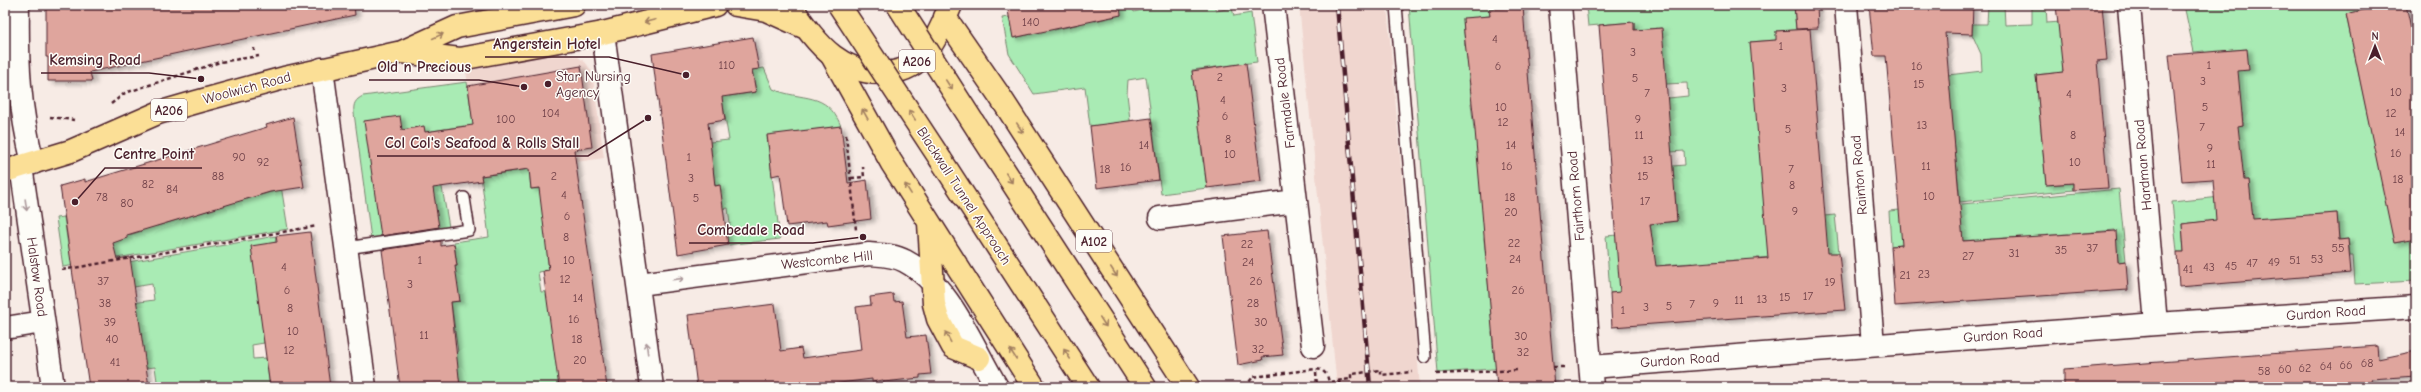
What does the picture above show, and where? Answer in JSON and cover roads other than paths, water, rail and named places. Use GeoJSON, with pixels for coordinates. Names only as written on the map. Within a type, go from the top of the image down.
{"type":"FeatureCollection","features":[{"type":"Feature","properties":{"kind":"main road","name":"Woolwich Road"},"geometry":{"type":"LineString","coordinates":[[20,167],[71,151],[158,113],[322,69],[402,52],[457,27],[574,5]]}},
{"type":"Feature","properties":{"kind":"main road","name":"Woolwich Road"},"geometry":{"type":"LineString","coordinates":[[402,52],[460,59],[602,33],[715,5]]}},
{"type":"Feature","properties":{"kind":"main road","name":"A206"},"geometry":{"type":"LineString","coordinates":[[736,5],[766,10],[807,29]]}},
{"type":"Feature","properties":{"kind":"main road","name":"A206"},"geometry":{"type":"LineString","coordinates":[[790,5],[807,29],[832,56],[846,64],[867,72],[889,73],[908,68],[922,56],[937,37],[944,9]]}},
{"type":"Feature","properties":{"kind":"main road","name":"Blackwall Tunnel Approach"},"geometry":{"type":"LineString","coordinates":[[840,5],[1088,387]]}},
{"type":"Feature","properties":{"kind":"main road","name":"A102"},"geometry":{"type":"LineString","coordinates":[[898,5],[1145,387]]}},
{"type":"Feature","properties":{"kind":"main road","name":"A102"},"geometry":{"type":"LineString","coordinates":[[944,9],[1188,387]]}},
{"type":"Feature","properties":{"kind":"main road"},"geometry":{"type":"LineString","coordinates":[[832,56],[891,162],[1034,387]]}},
{"type":"Feature","properties":{"kind":"main road"},"geometry":{"type":"LineString","coordinates":[[929,222],[933,285],[938,319],[953,347],[979,358]]}},
{"type":"Feature","properties":{"kind":"street","name":"Halstow Road"},"geometry":{"type":"LineString","coordinates":[[18,5],[11,41],[19,92],[20,167],[53,387]]}},
{"type":"Feature","properties":{"kind":"street","name":"Farmdale Road"},"geometry":{"type":"LineString","coordinates":[[1273,5],[1313,346]]}},
{"type":"Feature","properties":{"kind":"street","name":"Fairthorn Road"},"geometry":{"type":"LineString","coordinates":[[1560,5],[1591,377]]}},
{"type":"Feature","properties":{"kind":"street","name":"Rainton Road"},"geometry":{"type":"LineString","coordinates":[[1846,5],[1873,345]]}},
{"type":"Feature","properties":{"kind":"street","name":"Hardman Road"},"geometry":{"type":"LineString","coordinates":[[2129,5],[2156,324]]}},
{"type":"Feature","properties":{"kind":"street"},"geometry":{"type":"LineString","coordinates":[[602,33],[639,284],[652,387]]}},
{"type":"Feature","properties":{"kind":"street"},"geometry":{"type":"LineString","coordinates":[[322,69],[365,387]]}},
{"type":"Feature","properties":{"kind":"street"},"geometry":{"type":"LineString","coordinates":[[1160,218],[1296,201]]}},
{"type":"Feature","properties":{"kind":"street","name":"Westcombe Hill"},"geometry":{"type":"LineString","coordinates":[[639,284],[869,254],[883,255],[905,260],[920,271],[933,285]]}},
{"type":"Feature","properties":{"kind":"street","name":"Gurdon Road"},"geometry":{"type":"LineString","coordinates":[[1591,377],[1873,345],[2416,307]]}},
{"type":"Feature","properties":{"kind":"street"},"geometry":{"type":"LineString","coordinates":[[5,328],[43,322]]}},
{"type":"Feature","properties":{"kind":"street"},"geometry":{"type":"LineString","coordinates":[[979,358],[997,387]]}},
{"type":"Feature","properties":{"kind":"lane"},"geometry":{"type":"LineString","coordinates":[[1396,5],[1425,357]]}},
{"type":"Feature","properties":{"kind":"lane"},"geometry":{"type":"LineString","coordinates":[[346,248],[469,230],[464,198]]}},
{"type":"Feature","properties":{"kind":"railway"},"geometry":{"type":"LineString","coordinates":[[1337,5],[1370,387]]}},
{"type":"Feature","properties":{"kind":"place","name":"Angerstein Hotel"},"geometry":{"type":"Point","coordinates":[686,75]}},
{"type":"Feature","properties":{"kind":"place","name":"Kemsing Road"},"geometry":{"type":"Point","coordinates":[201,79]}},
{"type":"Feature","properties":{"kind":"place","name":"Star Nursing Agency"},"geometry":{"type":"Point","coordinates":[548,84]}},
{"type":"Feature","properties":{"kind":"place","name":"Old n Precious"},"geometry":{"type":"Point","coordinates":[524,87]}},
{"type":"Feature","properties":{"kind":"place","name":"Col Col's Seafood & Rolls Stall"},"geometry":{"type":"Point","coordinates":[648,118]}},
{"type":"Feature","properties":{"kind":"place","name":"Centre Point"},"geometry":{"type":"Point","coordinates":[75,202]}},
{"type":"Feature","properties":{"kind":"place","name":"Combedale Road"},"geometry":{"type":"Point","coordinates":[863,237]}}]}
